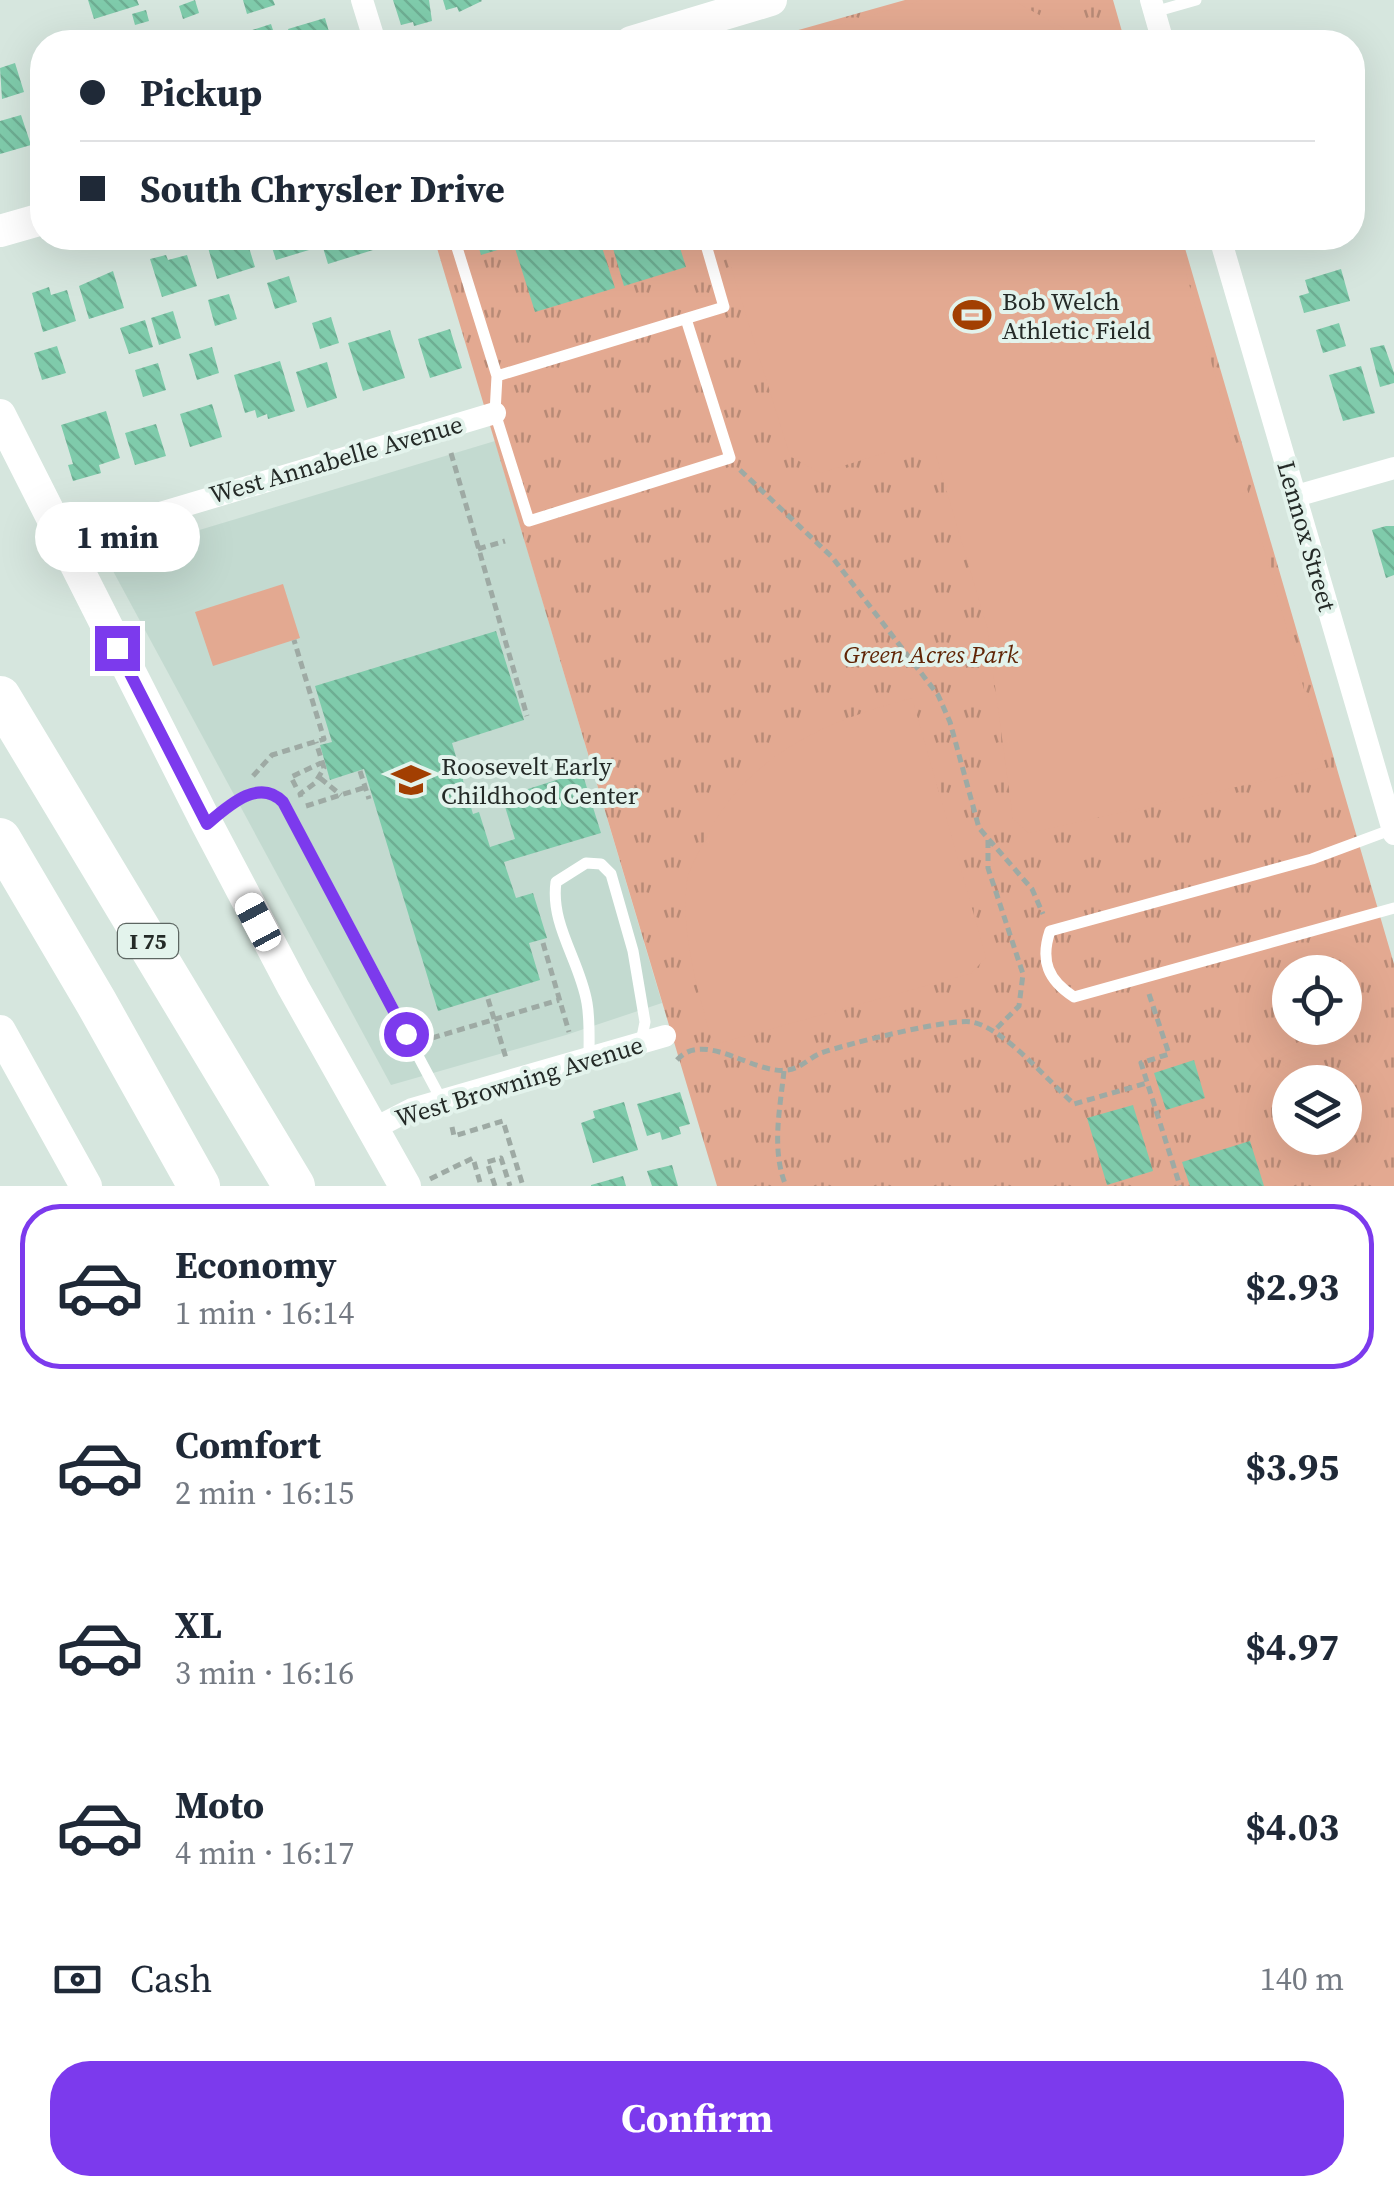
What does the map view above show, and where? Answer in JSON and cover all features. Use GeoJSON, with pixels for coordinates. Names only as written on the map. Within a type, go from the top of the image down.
{"type":"FeatureCollection","features":[{"type":"Feature","properties":{"kind":"highway","name":"I 75"},"geometry":{"type":"LineString","coordinates":[[0,697],[294,1186]]}},
{"type":"Feature","properties":{"kind":"highway"},"geometry":{"type":"LineString","coordinates":[[0,839],[199,1186]]}},
{"type":"Feature","properties":{"kind":"main road"},"geometry":{"type":"LineString","coordinates":[[676,30],[771,0]]}},
{"type":"Feature","properties":{"kind":"main road"},"geometry":{"type":"LineString","coordinates":[[0,232],[30,223]]}},
{"type":"Feature","properties":{"kind":"main road"},"geometry":{"type":"LineString","coordinates":[[0,415],[207,824],[405,1186]]}},
{"type":"Feature","properties":{"kind":"main road"},"geometry":{"type":"LineString","coordinates":[[0,1031],[84,1185]]}},
{"type":"Feature","properties":{"kind":"street"},"geometry":{"type":"LineString","coordinates":[[362,0],[371,30]]}},
{"type":"Feature","properties":{"kind":"street","name":"Lennox Street"},"geometry":{"type":"LineString","coordinates":[[1224,250],[1392,824]]}},
{"type":"Feature","properties":{"kind":"street","name":"West Annabelle Avenue"},"geometry":{"type":"LineString","coordinates":[[63,542],[496,413]]}},
{"type":"Feature","properties":{"kind":"street"},"geometry":{"type":"LineString","coordinates":[[1296,496],[1394,468]]}},
{"type":"Feature","properties":{"kind":"street","name":"West Browning Avenue"},"geometry":{"type":"LineString","coordinates":[[373,1129],[412,1110],[589,1046],[665,1036]]}},
{"type":"Feature","properties":{"kind":"lane"},"geometry":{"type":"LineString","coordinates":[[1153,6],[1196,0]]}},
{"type":"Feature","properties":{"kind":"lane"},"geometry":{"type":"LineString","coordinates":[[458,250],[497,376],[496,413],[529,521],[730,458],[686,319]]}},
{"type":"Feature","properties":{"kind":"lane"},"geometry":{"type":"LineString","coordinates":[[497,376],[724,308],[707,250]]}},
{"type":"Feature","properties":{"kind":"lane"},"geometry":{"type":"LineString","coordinates":[[207,824],[228,806],[261,790],[274,792],[283,802],[442,1100]]}},
{"type":"Feature","properties":{"kind":"lane"},"geometry":{"type":"LineString","coordinates":[[1392,824],[1312,859],[1050,931],[1044,950],[1054,984],[1074,997],[1394,908]]}},
{"type":"Feature","properties":{"kind":"lane"},"geometry":{"type":"LineString","coordinates":[[589,1046],[588,1004],[556,916],[554,896],[556,882],[586,863],[601,864],[612,874],[636,969],[645,1022],[642,1042]]}},
{"type":"Feature","properties":{"kind":"path"},"geometry":{"type":"LineString","coordinates":[[451,453],[527,716]]}},
{"type":"Feature","properties":{"kind":"path"},"geometry":{"type":"LineString","coordinates":[[730,458],[832,557],[938,696],[950,722],[980,828],[1032,889],[1050,931]]}},
{"type":"Feature","properties":{"kind":"path"},"geometry":{"type":"LineString","coordinates":[[478,549],[505,541]]}},
{"type":"Feature","properties":{"kind":"path"},"geometry":{"type":"LineString","coordinates":[[248,783],[272,755],[324,739],[294,640]]}},
{"type":"Feature","properties":{"kind":"path"},"geometry":{"type":"LineString","coordinates":[[300,794],[320,778],[324,768],[316,742]]}},
{"type":"Feature","properties":{"kind":"path"},"geometry":{"type":"LineString","coordinates":[[322,762],[292,777],[306,806],[366,787]]}},
{"type":"Feature","properties":{"kind":"path"},"geometry":{"type":"LineString","coordinates":[[360,771],[369,800]]}},
{"type":"Feature","properties":{"kind":"path"},"geometry":{"type":"LineString","coordinates":[[320,778],[341,795]]}},
{"type":"Feature","properties":{"kind":"path"},"geometry":{"type":"LineString","coordinates":[[988,840],[988,868],[1023,974],[1018,1006],[994,1031]]}},
{"type":"Feature","properties":{"kind":"path"},"geometry":{"type":"LineString","coordinates":[[543,943],[572,1039],[589,1046]]}},
{"type":"Feature","properties":{"kind":"path"},"geometry":{"type":"LineString","coordinates":[[1144,976],[1169,1054],[1141,1063],[1180,1186]]}},
{"type":"Feature","properties":{"kind":"path"},"geometry":{"type":"LineString","coordinates":[[488,999],[506,1058],[522,1054]]}},
{"type":"Feature","properties":{"kind":"path"},"geometry":{"type":"LineString","coordinates":[[438,1050],[432,1038],[559,1000]]}},
{"type":"Feature","properties":{"kind":"path"},"geometry":{"type":"LineString","coordinates":[[677,1060],[682,1054],[698,1050],[784,1071],[819,1054],[937,1024],[971,1022],[994,1031],[1074,1104],[1147,1084]]}},
{"type":"Feature","properties":{"kind":"path"},"geometry":{"type":"LineString","coordinates":[[784,1071],[777,1136],[778,1168],[786,1186]]}},
{"type":"Feature","properties":{"kind":"path","name":"West Browning Avenue"},"geometry":{"type":"LineString","coordinates":[[452,1127],[454,1136],[503,1121],[524,1186]]}},
{"type":"Feature","properties":{"kind":"path"},"geometry":{"type":"LineString","coordinates":[[416,1186],[472,1158],[481,1186]]}},
{"type":"Feature","properties":{"kind":"path"},"geometry":{"type":"LineString","coordinates":[[495,1186],[488,1162],[501,1158],[510,1186]]}},
{"type":"Feature","properties":{"kind":"shaded area","name":"Roosevelt Early Childhood Center"},"geometry":{"type":"Polygon","coordinates":[[[495,441],[662,1003],[391,1085],[106,558],[495,441]]]}},
{"type":"Feature","properties":{"kind":"green space"},"geometry":{"type":"Polygon","coordinates":[[[905,0],[1113,0],[1122,30],[799,30],[905,0]]]}},
{"type":"Feature","properties":{"kind":"green space"},"geometry":{"type":"Polygon","coordinates":[[[923,0],[1012,0],[1067,30],[822,30],[923,0]]]}},
{"type":"Feature","properties":{"kind":"green space","name":"Green Acres Park"},"geometry":{"type":"Polygon","coordinates":[[[438,250],[1186,250],[1394,964],[1394,1186],[717,1186],[438,250]]]}},
{"type":"Feature","properties":{"kind":"green space"},"geometry":{"type":"Polygon","coordinates":[[[726,250],[1179,250],[1326,767],[1029,833],[1013,819],[987,627],[935,452],[888,452],[820,473],[790,456],[726,250]]]}},
{"type":"Feature","properties":{"kind":"green space"},"geometry":{"type":"Polygon","coordinates":[[[283,584],[300,638],[213,666],[195,612],[283,584]]]}},
{"type":"Feature","properties":{"kind":"green space"},"geometry":{"type":"Polygon","coordinates":[[[912,698],[986,957],[972,973],[713,1045],[692,964],[686,902],[689,872],[719,815],[739,789],[789,748],[848,718],[912,698]]]}},
{"type":"Feature","properties":{"kind":"building"},"geometry":{"type":"Polygon","coordinates":[[[88,0],[137,0],[139,5],[94,19],[88,0]]]}},
{"type":"Feature","properties":{"kind":"building"},"geometry":{"type":"Polygon","coordinates":[[[195,0],[199,13],[183,19],[179,6],[195,0]]]}},
{"type":"Feature","properties":{"kind":"building"},"geometry":{"type":"Polygon","coordinates":[[[243,0],[273,0],[275,5],[247,14],[243,0]]]}},
{"type":"Feature","properties":{"kind":"building"},"geometry":{"type":"Polygon","coordinates":[[[393,0],[429,0],[432,21],[401,25],[393,0]]]}},
{"type":"Feature","properties":{"kind":"building"},"geometry":{"type":"Polygon","coordinates":[[[443,0],[482,1],[459,12],[457,7],[446,10],[443,0]]]}},
{"type":"Feature","properties":{"kind":"building"},"geometry":{"type":"Polygon","coordinates":[[[146,10],[149,21],[135,25],[132,14],[146,10]]]}},
{"type":"Feature","properties":{"kind":"building"},"geometry":{"type":"Polygon","coordinates":[[[325,18],[328,30],[288,30],[325,18]]]}},
{"type":"Feature","properties":{"kind":"building"},"geometry":{"type":"Polygon","coordinates":[[[15,63],[24,92],[2,99],[0,68],[15,63]]]}},
{"type":"Feature","properties":{"kind":"building"},"geometry":{"type":"Polygon","coordinates":[[[21,115],[30,145],[0,154],[0,121],[21,115]]]}},
{"type":"Feature","properties":{"kind":"building"},"geometry":{"type":"Polygon","coordinates":[[[209,250],[250,250],[255,267],[217,279],[209,250]]]}},
{"type":"Feature","properties":{"kind":"building"},"geometry":{"type":"Polygon","coordinates":[[[273,250],[309,250],[276,260],[273,250]]]}},
{"type":"Feature","properties":{"kind":"building"},"geometry":{"type":"Polygon","coordinates":[[[324,250],[373,250],[328,264],[324,250]]]}},
{"type":"Feature","properties":{"kind":"building"},"geometry":{"type":"Polygon","coordinates":[[[516,250],[603,250],[615,288],[535,312],[516,250]]]}},
{"type":"Feature","properties":{"kind":"building"},"geometry":{"type":"Polygon","coordinates":[[[614,250],[681,250],[686,267],[624,286],[614,250]]]}},
{"type":"Feature","properties":{"kind":"building"},"geometry":{"type":"Polygon","coordinates":[[[166,255],[168,260],[187,255],[197,286],[162,297],[150,259],[166,255]]]}},
{"type":"Feature","properties":{"kind":"building"},"geometry":{"type":"Polygon","coordinates":[[[1341,269],[1350,301],[1304,313],[1299,296],[1309,293],[1305,280],[1341,269]]]}},
{"type":"Feature","properties":{"kind":"building"},"geometry":{"type":"Polygon","coordinates":[[[113,271],[124,308],[89,319],[79,286],[113,271]]]}},
{"type":"Feature","properties":{"kind":"building"},"geometry":{"type":"Polygon","coordinates":[[[289,276],[297,302],[275,309],[267,283],[289,276]]]}},
{"type":"Feature","properties":{"kind":"building"},"geometry":{"type":"Polygon","coordinates":[[[49,287],[51,295],[67,290],[76,321],[43,332],[32,293],[49,287]]]}},
{"type":"Feature","properties":{"kind":"building"},"geometry":{"type":"Polygon","coordinates":[[[229,294],[237,319],[215,326],[208,300],[229,294]]]}},
{"type":"Feature","properties":{"kind":"building"},"geometry":{"type":"Polygon","coordinates":[[[173,311],[181,338],[159,345],[151,318],[173,311]]]}},
{"type":"Feature","properties":{"kind":"building"},"geometry":{"type":"Polygon","coordinates":[[[331,317],[339,343],[320,349],[312,323],[331,317]]]}},
{"type":"Feature","properties":{"kind":"building"},"geometry":{"type":"Polygon","coordinates":[[[145,320],[153,347],[129,354],[120,328],[145,320]]]}},
{"type":"Feature","properties":{"kind":"building"},"geometry":{"type":"Polygon","coordinates":[[[1339,323],[1346,346],[1323,353],[1316,330],[1339,323]]]}},
{"type":"Feature","properties":{"kind":"building"},"geometry":{"type":"Polygon","coordinates":[[[450,329],[462,368],[430,378],[418,339],[450,329]]]}},
{"type":"Feature","properties":{"kind":"building"},"geometry":{"type":"Polygon","coordinates":[[[390,330],[405,378],[363,391],[348,343],[390,330]]]}},
{"type":"Feature","properties":{"kind":"building"},"geometry":{"type":"Polygon","coordinates":[[[1384,345],[1394,383],[1380,387],[1370,348],[1384,345]]]}},
{"type":"Feature","properties":{"kind":"building"},"geometry":{"type":"Polygon","coordinates":[[[57,346],[66,373],[42,380],[34,353],[57,346]]]}},
{"type":"Feature","properties":{"kind":"building"},"geometry":{"type":"Polygon","coordinates":[[[212,347],[219,373],[197,380],[189,354],[212,347]]]}},
{"type":"Feature","properties":{"kind":"building"},"geometry":{"type":"Polygon","coordinates":[[[280,361],[295,411],[268,419],[267,414],[257,418],[255,410],[245,413],[234,375],[280,361]]]}},
{"type":"Feature","properties":{"kind":"building"},"geometry":{"type":"Polygon","coordinates":[[[327,362],[337,398],[307,408],[296,372],[327,362]]]}},
{"type":"Feature","properties":{"kind":"building"},"geometry":{"type":"Polygon","coordinates":[[[158,363],[166,390],[143,397],[135,370],[158,363]]]}},
{"type":"Feature","properties":{"kind":"building"},"geometry":{"type":"Polygon","coordinates":[[[1361,366],[1375,413],[1343,421],[1329,375],[1361,366]]]}},
{"type":"Feature","properties":{"kind":"building"},"geometry":{"type":"Polygon","coordinates":[[[212,404],[222,437],[190,447],[180,414],[212,404]]]}},
{"type":"Feature","properties":{"kind":"building"},"geometry":{"type":"Polygon","coordinates":[[[106,411],[120,458],[99,465],[101,473],[73,481],[68,465],[73,464],[61,425],[106,411]]]}},
{"type":"Feature","properties":{"kind":"building"},"geometry":{"type":"Polygon","coordinates":[[[156,424],[166,456],[135,465],[125,433],[156,424]]]}},
{"type":"Feature","properties":{"kind":"building"},"geometry":{"type":"Polygon","coordinates":[[[1394,526],[1394,575],[1386,578],[1372,530],[1394,526]]]}},
{"type":"Feature","properties":{"kind":"building"},"geometry":{"type":"Polygon","coordinates":[[[496,631],[524,720],[452,743],[473,814],[479,812],[490,847],[515,839],[502,797],[582,772],[601,833],[504,862],[516,898],[533,893],[547,938],[529,943],[540,980],[438,1011],[364,769],[330,780],[320,745],[332,742],[315,686],[496,631]]]}},
{"type":"Feature","properties":{"kind":"building"},"geometry":{"type":"Polygon","coordinates":[[[1194,1060],[1205,1098],[1166,1110],[1154,1073],[1194,1060]]]}},
{"type":"Feature","properties":{"kind":"building"},"geometry":{"type":"Polygon","coordinates":[[[680,1092],[690,1124],[679,1127],[681,1134],[662,1140],[660,1132],[647,1136],[637,1104],[680,1092]]]}},
{"type":"Feature","properties":{"kind":"building"},"geometry":{"type":"Polygon","coordinates":[[[624,1102],[638,1150],[593,1163],[581,1123],[595,1118],[593,1111],[624,1102]]]}},
{"type":"Feature","properties":{"kind":"building"},"geometry":{"type":"Polygon","coordinates":[[[1133,1105],[1153,1171],[1107,1185],[1087,1118],[1133,1105]]]}},
{"type":"Feature","properties":{"kind":"building"},"geometry":{"type":"Polygon","coordinates":[[[1250,1141],[1264,1186],[1190,1186],[1182,1162],[1250,1141]]]}},
{"type":"Feature","properties":{"kind":"building"},"geometry":{"type":"Polygon","coordinates":[[[672,1165],[678,1186],[652,1186],[647,1171],[672,1165]]]}},
{"type":"Feature","properties":{"kind":"building"},"geometry":{"type":"Polygon","coordinates":[[[623,1176],[626,1186],[591,1186],[591,1185],[623,1176]]]}},
{"type":"Feature","properties":{"kind":"place","name":"Bob Welch Athletic Field"},"geometry":{"type":"Point","coordinates":[972,315]}},
{"type":"Feature","properties":{"kind":"place","name":"Roosevelt Early Childhood Center"},"geometry":{"type":"Point","coordinates":[411,780]}},
{"type":"Feature","properties":{"kind":"route"},"geometry":{"type":"LineString","coordinates":[[117,648],[207,824],[228,806],[261,790],[274,792],[283,802],[406,1034]]}}]}
